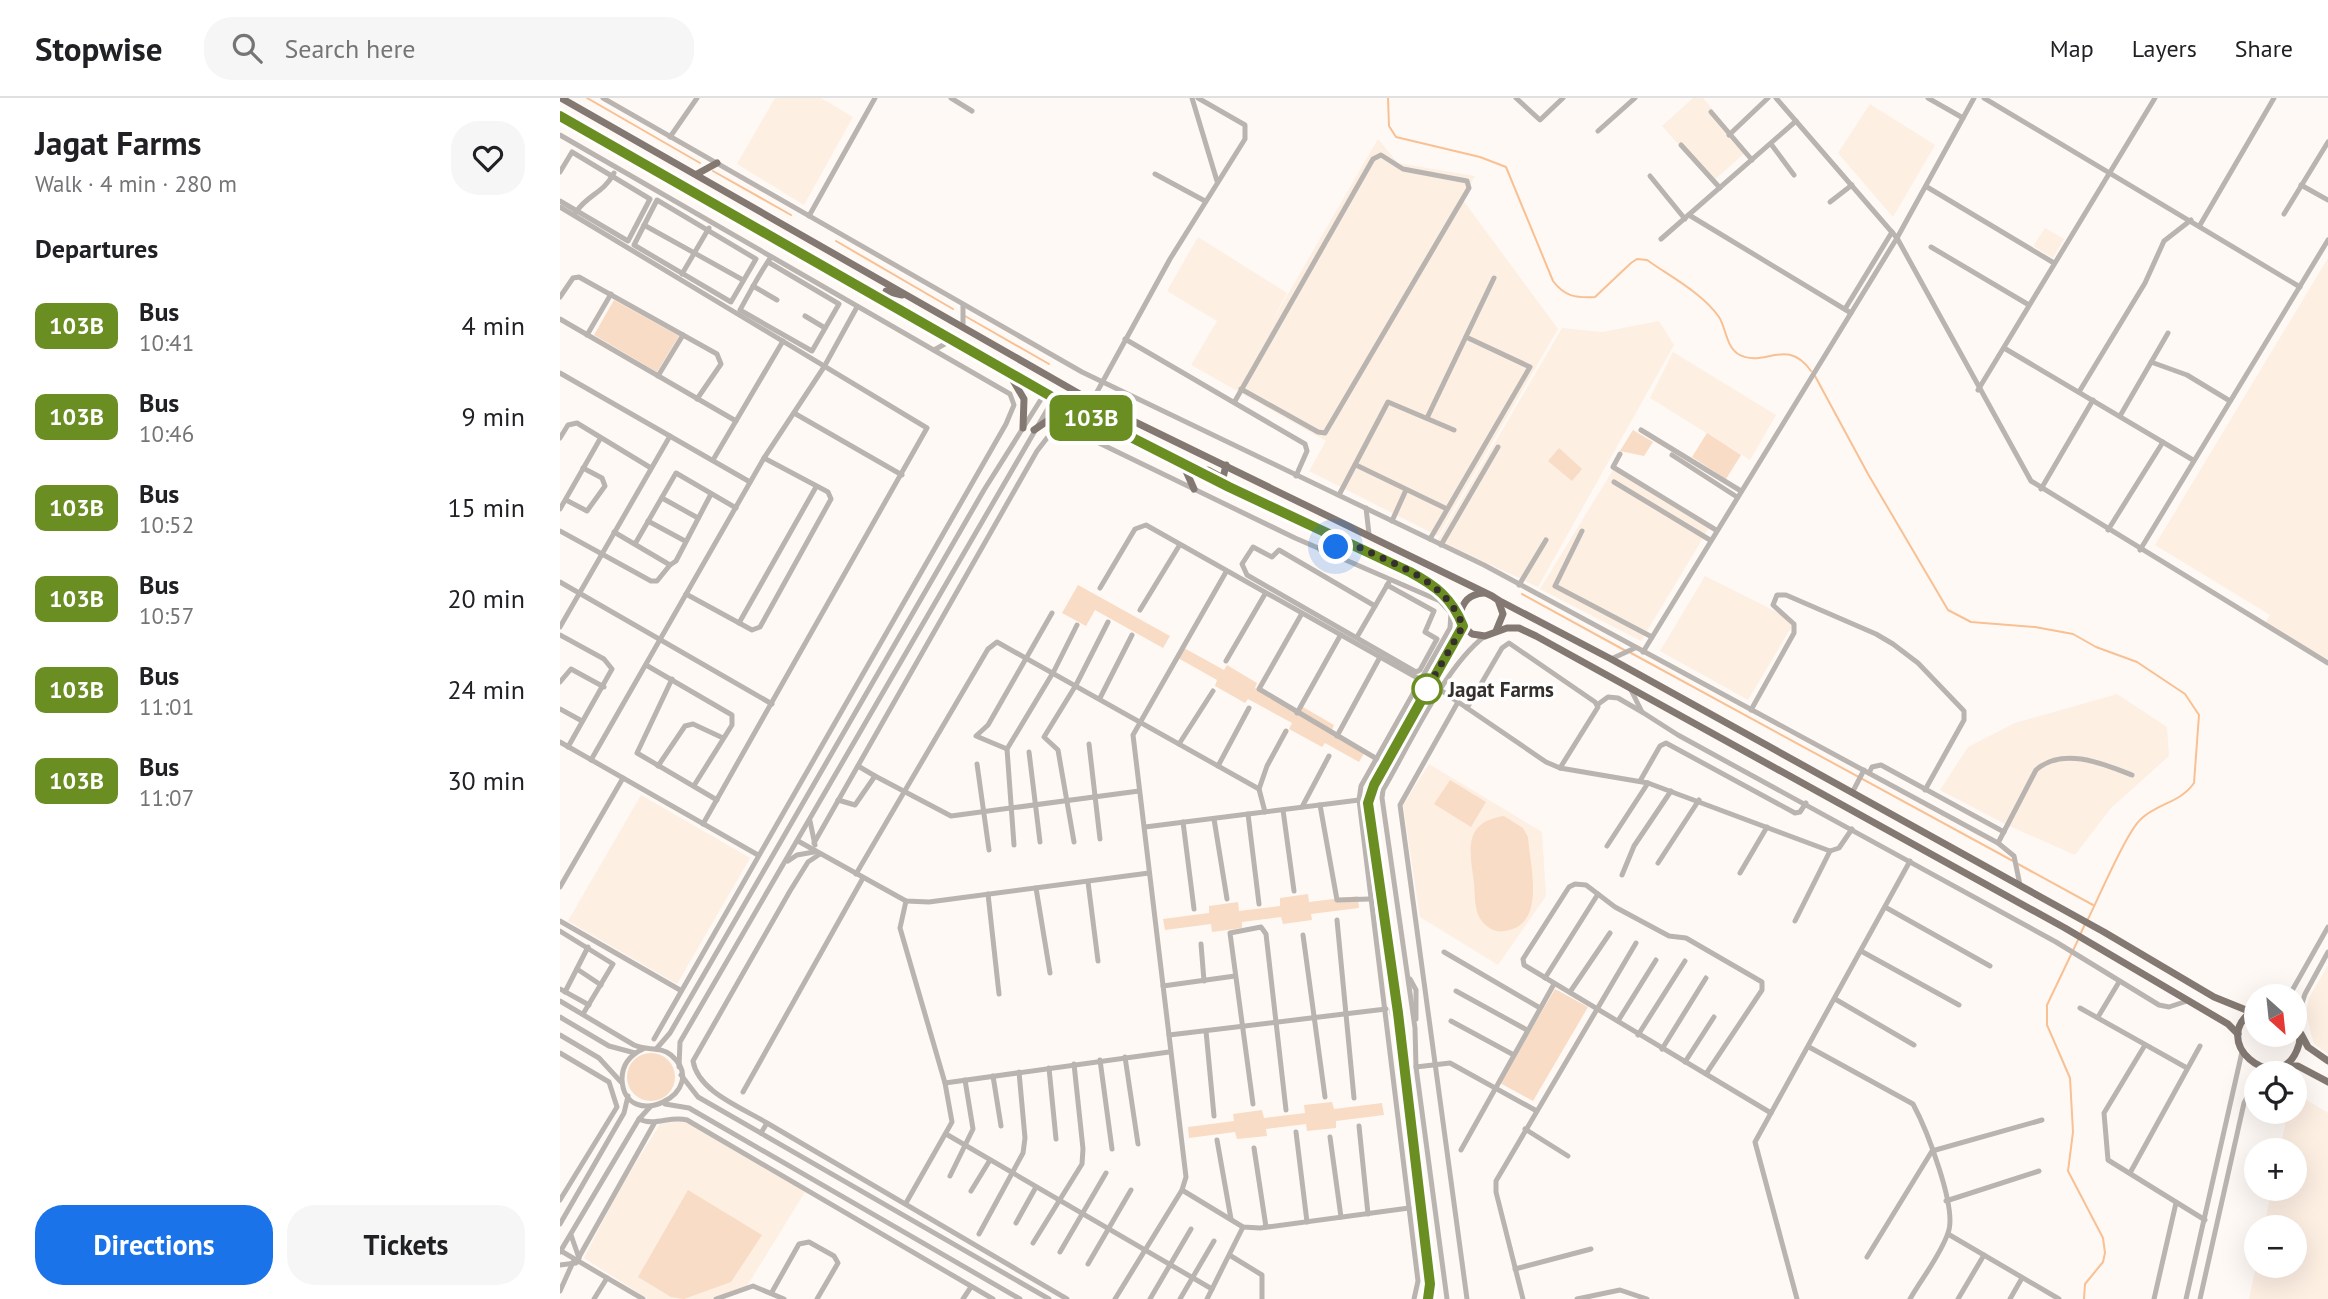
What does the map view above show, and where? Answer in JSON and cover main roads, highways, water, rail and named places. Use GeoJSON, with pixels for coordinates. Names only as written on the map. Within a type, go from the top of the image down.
{"type":"FeatureCollection","features":[{"type":"Feature","properties":{"kind":"main road"},"geometry":{"type":"LineString","coordinates":[[561,98],[1092,401],[1369,534],[1614,657],[1854,789],[2214,997],[2244,1008]]}},
{"type":"Feature","properties":{"kind":"main road"},"geometry":{"type":"LineString","coordinates":[[560,116],[1054,398],[1209,477],[1437,586],[1450,600],[1463,626],[1472,634],[1485,636],[1507,628],[1519,628],[2066,928],[2228,1024],[2238,1034],[2242,1052],[2250,1061]]}},
{"type":"Feature","properties":{"kind":"main road"},"geometry":{"type":"LineString","coordinates":[[697,174],[717,163]]}},
{"type":"Feature","properties":{"kind":"main road"},"geometry":{"type":"LineString","coordinates":[[892,305],[885,295],[888,290],[911,296]]}},
{"type":"Feature","properties":{"kind":"main road"},"geometry":{"type":"LineString","coordinates":[[1005,371],[1015,380],[1024,399],[1023,428]]}},
{"type":"Feature","properties":{"kind":"main road"},"geometry":{"type":"LineString","coordinates":[[1034,430],[1052,417],[1086,415]]}},
{"type":"Feature","properties":{"kind":"main road"},"geometry":{"type":"LineString","coordinates":[[1183,464],[1194,489]]}},
{"type":"Feature","properties":{"kind":"main road"},"geometry":{"type":"LineString","coordinates":[[1209,477],[1208,470],[1223,478],[1226,465]]}},
{"type":"Feature","properties":{"kind":"main road"},"geometry":{"type":"LineString","coordinates":[[1321,549],[1352,544]]}},
{"type":"Feature","properties":{"kind":"main road"},"geometry":{"type":"LineString","coordinates":[[1460,616],[1464,602],[1477,593],[1485,593]]}},
{"type":"Feature","properties":{"kind":"main road"},"geometry":{"type":"LineString","coordinates":[[1494,632],[1503,614],[1498,600]]}},
{"type":"Feature","properties":{"kind":"main road"},"geometry":{"type":"LineString","coordinates":[[2238,1034],[2244,1025]]}},
{"type":"Feature","properties":{"kind":"main road"},"geometry":{"type":"LineString","coordinates":[[2307,1045],[2328,1061]]}},
{"type":"Feature","properties":{"kind":"main road"},"geometry":{"type":"LineString","coordinates":[[2287,1061],[2297,1052],[2298,1047]]}},
{"type":"Feature","properties":{"kind":"main road"},"geometry":{"type":"LineString","coordinates":[[2307,1071],[2328,1082]]}},
{"type":"Feature","properties":{"kind":"waterway"},"geometry":{"type":"LineString","coordinates":[[587,98],[700,163]]}},
{"type":"Feature","properties":{"kind":"waterway"},"geometry":{"type":"LineString","coordinates":[[1388,98],[1389,126],[1396,137],[1480,157],[1506,167],[1553,281],[1562,290],[1577,297],[1595,297],[1631,263],[1637,259],[1647,260],[1712,308],[1719,317],[1731,346],[1738,354],[1748,358],[1784,354],[1793,356],[1811,371]]}},
{"type":"Feature","properties":{"kind":"waterway"},"geometry":{"type":"LineString","coordinates":[[713,171],[791,215]]}},
{"type":"Feature","properties":{"kind":"waterway"},"geometry":{"type":"LineString","coordinates":[[836,241],[953,309]]}},
{"type":"Feature","properties":{"kind":"waterway"},"geometry":{"type":"LineString","coordinates":[[965,316],[1049,364]]}},
{"type":"Feature","properties":{"kind":"waterway"},"geometry":{"type":"LineString","coordinates":[[1815,376],[1868,474],[1948,610],[1971,622],[2035,627],[2073,634],[2096,647],[2137,662],[2185,694],[2199,715],[2194,783],[2182,795],[2148,814],[2135,826],[2088,919]]}},
{"type":"Feature","properties":{"kind":"waterway"},"geometry":{"type":"LineString","coordinates":[[1522,594],[1626,651]]}},
{"type":"Feature","properties":{"kind":"waterway"},"geometry":{"type":"LineString","coordinates":[[1631,653],[2013,861]]}},
{"type":"Feature","properties":{"kind":"waterway"},"geometry":{"type":"LineString","coordinates":[[2018,864],[2093,905]]}},
{"type":"Feature","properties":{"kind":"waterway"},"geometry":{"type":"LineString","coordinates":[[2080,935],[2085,924]]}},
{"type":"Feature","properties":{"kind":"waterway"},"geometry":{"type":"LineString","coordinates":[[2078,940],[2047,1005],[2047,1025],[2070,1078],[2073,1132],[2068,1171],[2103,1238],[2103,1262],[2085,1284],[2084,1299]]}},
{"type":"Feature","properties":{"kind":"place","name":"Jagat Farms"},"geometry":{"type":"Point","coordinates":[1427,689]}}]}
